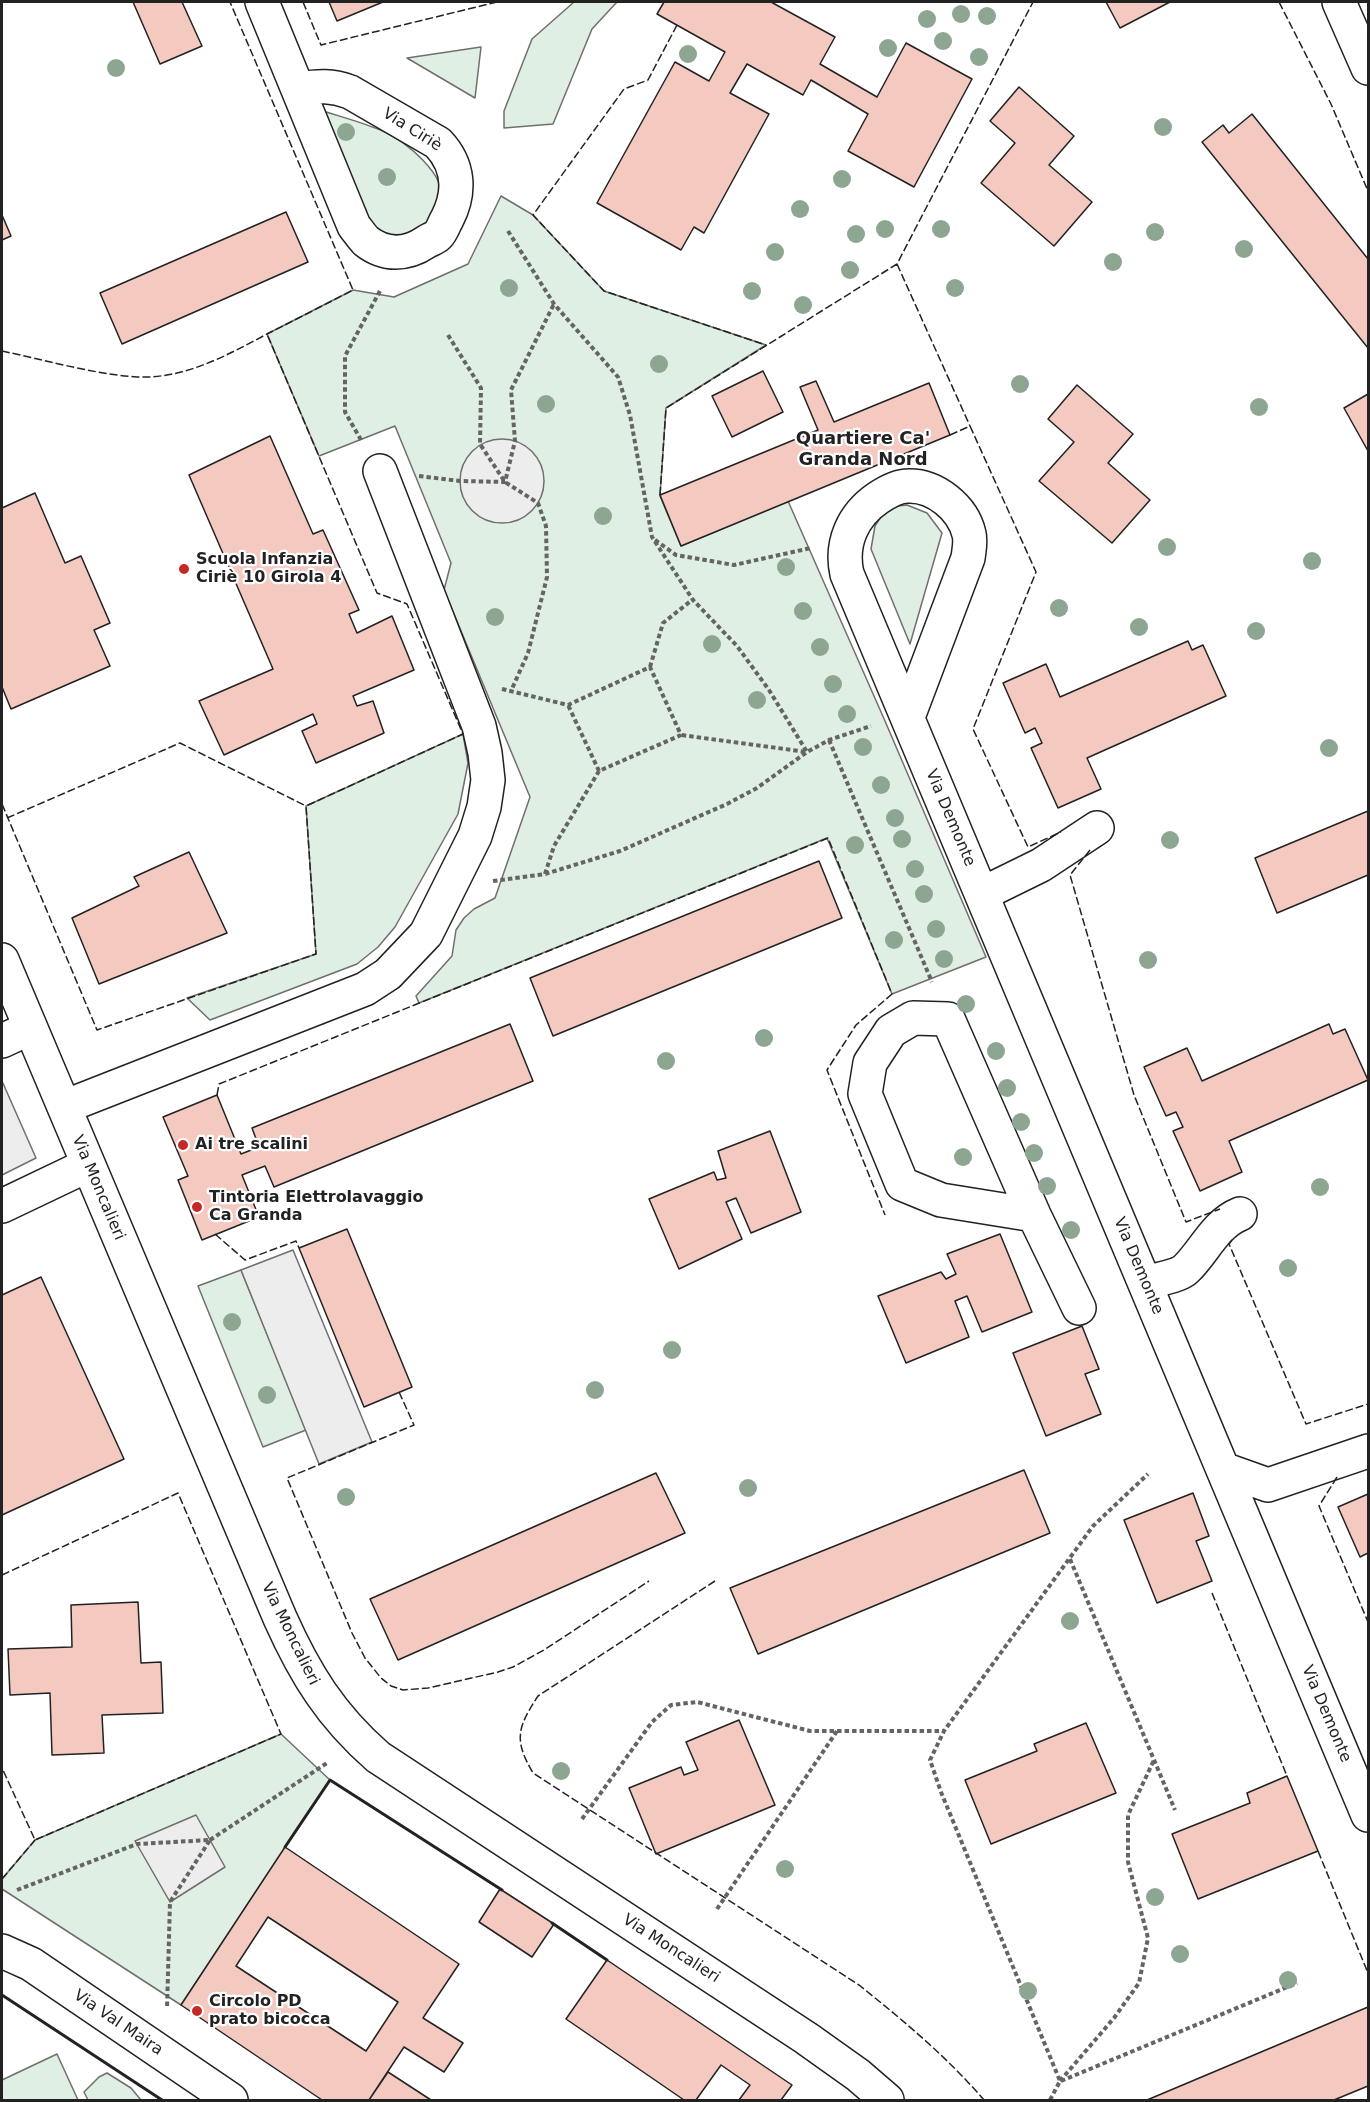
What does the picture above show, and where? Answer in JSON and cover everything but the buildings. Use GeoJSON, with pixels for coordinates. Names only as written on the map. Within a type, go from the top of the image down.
{"type":"FeatureCollection","features":[{"type":"Feature","properties":{"kind":"street","name":"Via Ciriè"},"geometry":{"type":"LineString","coordinates":[[262,2],[354,226],[366,240],[378,248],[391,252],[404,253],[418,248],[438,235],[451,211],[457,185],[453,163],[447,152],[438,143],[350,92],[338,87],[322,85],[299,88]]}},
{"type":"Feature","properties":{"kind":"street"},"geometry":{"type":"LineString","coordinates":[[1339,2],[1368,68]]}},
{"type":"Feature","properties":{"kind":"street"},"geometry":{"type":"LineString","coordinates":[[64,1107],[365,989],[388,974],[426,934],[475,836],[484,807],[488,780],[479,726],[380,471]]}},
{"type":"Feature","properties":{"kind":"street","name":"Via Demonte"},"geometry":{"type":"LineString","coordinates":[[908,717],[968,558],[969,536],[966,525],[951,504],[934,491],[920,486],[906,486],[886,493],[868,505],[854,522],[847,540],[844,559],[847,574],[1368,1815]]}},
{"type":"Feature","properties":{"kind":"street"},"geometry":{"type":"LineString","coordinates":[[982,894],[1041,865],[1097,828]]}},
{"type":"Feature","properties":{"kind":"street","name":"Via Moncalieri"},"geometry":{"type":"LineString","coordinates":[[2,960],[16,1034],[64,1107],[284,1628],[309,1676],[338,1718],[378,1757],[815,2043],[887,2100]]}},
{"type":"Feature","properties":{"kind":"street"},"geometry":{"type":"LineString","coordinates":[[1034,1215],[941,1200],[902,1184],[865,1094],[870,1063],[891,1031],[913,1018],[948,1019],[1034,1215],[1079,1308]]}},
{"type":"Feature","properties":{"kind":"street"},"geometry":{"type":"LineString","coordinates":[[2,1206],[88,1165]]}},
{"type":"Feature","properties":{"kind":"street"},"geometry":{"type":"LineString","coordinates":[[1145,1283],[1185,1271],[1205,1245],[1231,1218],[1240,1214]]}},
{"type":"Feature","properties":{"kind":"street"},"geometry":{"type":"LineString","coordinates":[[1223,1469],[1268,1485],[1368,1451]]}},
{"type":"Feature","properties":{"kind":"street","name":"Via Val Maira"},"geometry":{"type":"LineString","coordinates":[[2,1952],[14,1955],[31,1964],[231,2100]]}},
{"type":"Feature","properties":{"kind":"path"},"geometry":{"type":"LineString","coordinates":[[508,231],[554,303],[618,377],[630,415],[652,537],[693,600],[737,646],[769,690],[807,752]]}},
{"type":"Feature","properties":{"kind":"path"},"geometry":{"type":"LineString","coordinates":[[381,289],[345,356],[345,412],[380,471],[460,481],[505,482]]}},
{"type":"Feature","properties":{"kind":"path"},"geometry":{"type":"LineString","coordinates":[[505,482],[515,441],[512,390],[554,303]]}},
{"type":"Feature","properties":{"kind":"path"},"geometry":{"type":"LineString","coordinates":[[448,335],[481,388],[480,444],[505,482],[538,503],[546,526],[547,577],[528,653],[512,691]]}},
{"type":"Feature","properties":{"kind":"path"},"geometry":{"type":"LineString","coordinates":[[652,537],[676,555],[734,565],[847,540]]}},
{"type":"Feature","properties":{"kind":"path"},"geometry":{"type":"LineString","coordinates":[[681,735],[650,667],[663,623],[693,600]]}},
{"type":"Feature","properties":{"kind":"path"},"geometry":{"type":"LineString","coordinates":[[459,679],[568,705],[650,667]]}},
{"type":"Feature","properties":{"kind":"path"},"geometry":{"type":"LineString","coordinates":[[568,705],[599,771]]}},
{"type":"Feature","properties":{"kind":"path"},"geometry":{"type":"LineString","coordinates":[[450,884],[545,874],[620,851],[758,788],[807,752],[829,740],[908,717]]}},
{"type":"Feature","properties":{"kind":"path"},"geometry":{"type":"LineString","coordinates":[[545,874],[554,846],[599,771],[681,735],[807,752]]}},
{"type":"Feature","properties":{"kind":"path"},"geometry":{"type":"LineString","coordinates":[[829,740],[948,1019]]}},
{"type":"Feature","properties":{"kind":"path"},"geometry":{"type":"LineString","coordinates":[[1060,2081],[941,1792],[930,1760],[944,1731],[1093,1526],[1148,1474]]}},
{"type":"Feature","properties":{"kind":"path"},"geometry":{"type":"LineString","coordinates":[[1069,1558],[1175,1810]]}},
{"type":"Feature","properties":{"kind":"path"},"geometry":{"type":"LineString","coordinates":[[582,1819],[652,1722],[671,1705],[697,1702],[810,1731],[944,1731]]}},
{"type":"Feature","properties":{"kind":"path"},"geometry":{"type":"LineString","coordinates":[[717,1909],[837,1731]]}},
{"type":"Feature","properties":{"kind":"path"},"geometry":{"type":"LineString","coordinates":[[1050,2100],[1060,2081],[1114,2018],[1139,1983],[1148,1938],[1128,1862],[1128,1815],[1154,1760]]}},
{"type":"Feature","properties":{"kind":"path"},"geometry":{"type":"LineString","coordinates":[[167,2009],[170,1902],[210,1840],[327,1763]]}},
{"type":"Feature","properties":{"kind":"path"},"geometry":{"type":"LineString","coordinates":[[17,1890],[137,1844],[210,1840]]}},
{"type":"Feature","properties":{"kind":"path"},"geometry":{"type":"LineString","coordinates":[[1060,2081],[1297,1983]]}},
{"type":"Feature","properties":{"kind":"green space"},"geometry":{"type":"Polygon","coordinates":[[[574,2],[617,2],[592,29],[553,124],[504,128],[504,111],[532,39],[574,2]]]}},
{"type":"Feature","properties":{"kind":"green space"},"geometry":{"type":"Polygon","coordinates":[[[481,47],[475,98],[407,58],[481,47]]]}},
{"type":"Feature","properties":{"kind":"green space"},"geometry":{"type":"Polygon","coordinates":[[[314,108],[385,132],[403,143],[423,160],[438,180],[441,200],[432,217],[423,227],[408,238],[373,233],[314,108]]]}},
{"type":"Feature","properties":{"kind":"green space"},"geometry":{"type":"Polygon","coordinates":[[[501,196],[533,215],[604,291],[766,345],[666,408],[660,496],[681,546],[788,501],[986,957],[892,994],[827,838],[419,1003],[416,996],[452,956],[456,930],[464,918],[474,909],[495,898],[530,797],[444,590],[451,563],[395,426],[319,456],[267,334],[353,290],[394,297],[468,264],[501,196]]]}},
{"type":"Feature","properties":{"kind":"green space"},"geometry":{"type":"Polygon","coordinates":[[[907,505],[927,513],[942,533],[910,644],[871,549],[875,526],[887,507],[907,505]]]}},
{"type":"Feature","properties":{"kind":"green space"},"geometry":{"type":"Polygon","coordinates":[[[463,734],[468,763],[458,814],[395,927],[378,947],[357,964],[210,1020],[187,998],[316,954],[306,806],[463,734]]]}},
{"type":"Feature","properties":{"kind":"green space"},"geometry":{"type":"Polygon","coordinates":[[[241,1270],[306,1430],[263,1447],[198,1286],[241,1270]]]}},
{"type":"Feature","properties":{"kind":"green space"},"geometry":{"type":"Polygon","coordinates":[[[281,1734],[330,1780],[181,2005],[2,1889],[2,1879],[35,1840],[281,1734]]]}},
{"type":"Feature","properties":{"kind":"green space"},"geometry":{"type":"Polygon","coordinates":[[[57,2054],[78,2100],[2,2100],[2,2080],[57,2054]]]}},
{"type":"Feature","properties":{"kind":"green space"},"geometry":{"type":"Polygon","coordinates":[[[107,2073],[131,2088],[141,2100],[88,2100],[84,2092],[99,2077],[107,2073]]]}},
{"type":"Feature","properties":{"kind":"shaded area"},"geometry":{"type":"Polygon","coordinates":[[[502,439],[518,442],[532,451],[541,465],[544,481],[541,497],[532,511],[518,520],[502,523],[486,520],[472,511],[463,497],[460,481],[463,465],[472,451],[486,442],[502,439]]]}},
{"type":"Feature","properties":{"kind":"shaded area"},"geometry":{"type":"Polygon","coordinates":[[[2,1081],[36,1158],[2,1175],[2,1081]]]}},
{"type":"Feature","properties":{"kind":"shaded area"},"geometry":{"type":"Polygon","coordinates":[[[293,1250],[372,1442],[319,1464],[241,1270],[293,1250]]]}},
{"type":"Feature","properties":{"kind":"shaded area"},"geometry":{"type":"Polygon","coordinates":[[[196,1815],[225,1867],[170,1902],[135,1841],[196,1815]]]}},
{"type":"Feature","properties":{"kind":"fence"},"geometry":{"type":"LineString","coordinates":[[2,351],[86,370],[154,377],[204,365],[353,290],[230,2]]}},
{"type":"Feature","properties":{"kind":"fence"},"geometry":{"type":"LineString","coordinates":[[303,2],[321,45],[497,2]]}},
{"type":"Feature","properties":{"kind":"fence"},"geometry":{"type":"LineString","coordinates":[[660,495],[666,408],[897,264],[1033,2]]}},
{"type":"Feature","properties":{"kind":"fence"},"geometry":{"type":"LineString","coordinates":[[1279,2],[1331,104],[1368,191]]}},
{"type":"Feature","properties":{"kind":"fence"},"geometry":{"type":"LineString","coordinates":[[677,25],[648,80],[624,89],[533,215],[604,291],[766,345]]}},
{"type":"Feature","properties":{"kind":"fence"},"geometry":{"type":"LineString","coordinates":[[897,264],[970,426]]}},
{"type":"Feature","properties":{"kind":"fence"},"geometry":{"type":"LineString","coordinates":[[2,804],[97,1030],[316,954],[306,806],[463,734],[407,604],[377,593],[267,334]]}},
{"type":"Feature","properties":{"kind":"fence"},"geometry":{"type":"LineString","coordinates":[[950,435],[970,426],[1036,572],[973,729],[1028,847],[1061,832]]}},
{"type":"Feature","properties":{"kind":"fence"},"geometry":{"type":"LineString","coordinates":[[7,818],[180,743],[306,806]]}},
{"type":"Feature","properties":{"kind":"fence"},"geometry":{"type":"LineString","coordinates":[[217,1095],[219,1084],[828,838],[892,994],[856,1025],[827,1070],[885,1215]]}},
{"type":"Feature","properties":{"kind":"fence"},"geometry":{"type":"LineString","coordinates":[[1090,850],[1070,875],[1134,1095],[1186,1222],[1220,1209]]}},
{"type":"Feature","properties":{"kind":"fence"},"geometry":{"type":"LineString","coordinates":[[215,1234],[245,1260],[296,1241],[299,1248]]}},
{"type":"Feature","properties":{"kind":"fence"},"geometry":{"type":"LineString","coordinates":[[1232,1240],[1229,1244],[1306,1424],[1368,1404]]}},
{"type":"Feature","properties":{"kind":"fence"},"geometry":{"type":"LineString","coordinates":[[399,1392],[414,1425],[287,1478],[352,1633],[365,1658],[381,1678],[391,1686],[403,1690],[428,1688],[513,1667],[544,1650],[649,1581]]}},
{"type":"Feature","properties":{"kind":"fence"},"geometry":{"type":"LineString","coordinates":[[1337,1477],[1319,1506],[1368,1622]]}},
{"type":"Feature","properties":{"kind":"fence"},"geometry":{"type":"LineString","coordinates":[[2,1575],[178,1493],[281,1734],[35,1840],[2,1768]]}},
{"type":"Feature","properties":{"kind":"fence"},"geometry":{"type":"LineString","coordinates":[[715,1581],[538,1696],[526,1716],[521,1733],[523,1751],[533,1773],[859,1985],[924,2040],[984,2100]]}},
{"type":"Feature","properties":{"kind":"fence"},"geometry":{"type":"LineString","coordinates":[[1212,1593],[1287,1776]]}},
{"type":"Feature","properties":{"kind":"fence"},"geometry":{"type":"LineString","coordinates":[[2,1879],[35,1840]]}},
{"type":"Feature","properties":{"kind":"fence"},"geometry":{"type":"LineString","coordinates":[[1318,1851],[1368,1973]]}},
{"type":"Feature","properties":{"kind":"wall"},"geometry":{"type":"LineString","coordinates":[[285,1847],[330,1780],[502,1890]]}},
{"type":"Feature","properties":{"kind":"wall"},"geometry":{"type":"LineString","coordinates":[[552,1923],[607,1960]]}},
{"type":"Feature","properties":{"kind":"wall"},"geometry":{"type":"LineString","coordinates":[[2,1995],[162,2100]]}},
{"type":"Feature","properties":{"kind":"place","name":"Scuola Infanzia Ciriè 10 Girola 4"},"geometry":{"type":"Point","coordinates":[184,569]}},
{"type":"Feature","properties":{"kind":"place","name":"Ai tre scalini"},"geometry":{"type":"Point","coordinates":[183,1145]}},
{"type":"Feature","properties":{"kind":"place","name":"Tintoria Elettrolavaggio Ca Granda"},"geometry":{"type":"Point","coordinates":[197,1207]}},
{"type":"Feature","properties":{"kind":"place","name":"Circolo PD prato bicocca"},"geometry":{"type":"Point","coordinates":[197,2011]}},
{"type":"Feature","properties":{"kind":"district","name":"Quartiere Ca' Granda Nord"},"geometry":{"type":"Point","coordinates":[863,449]}}]}
